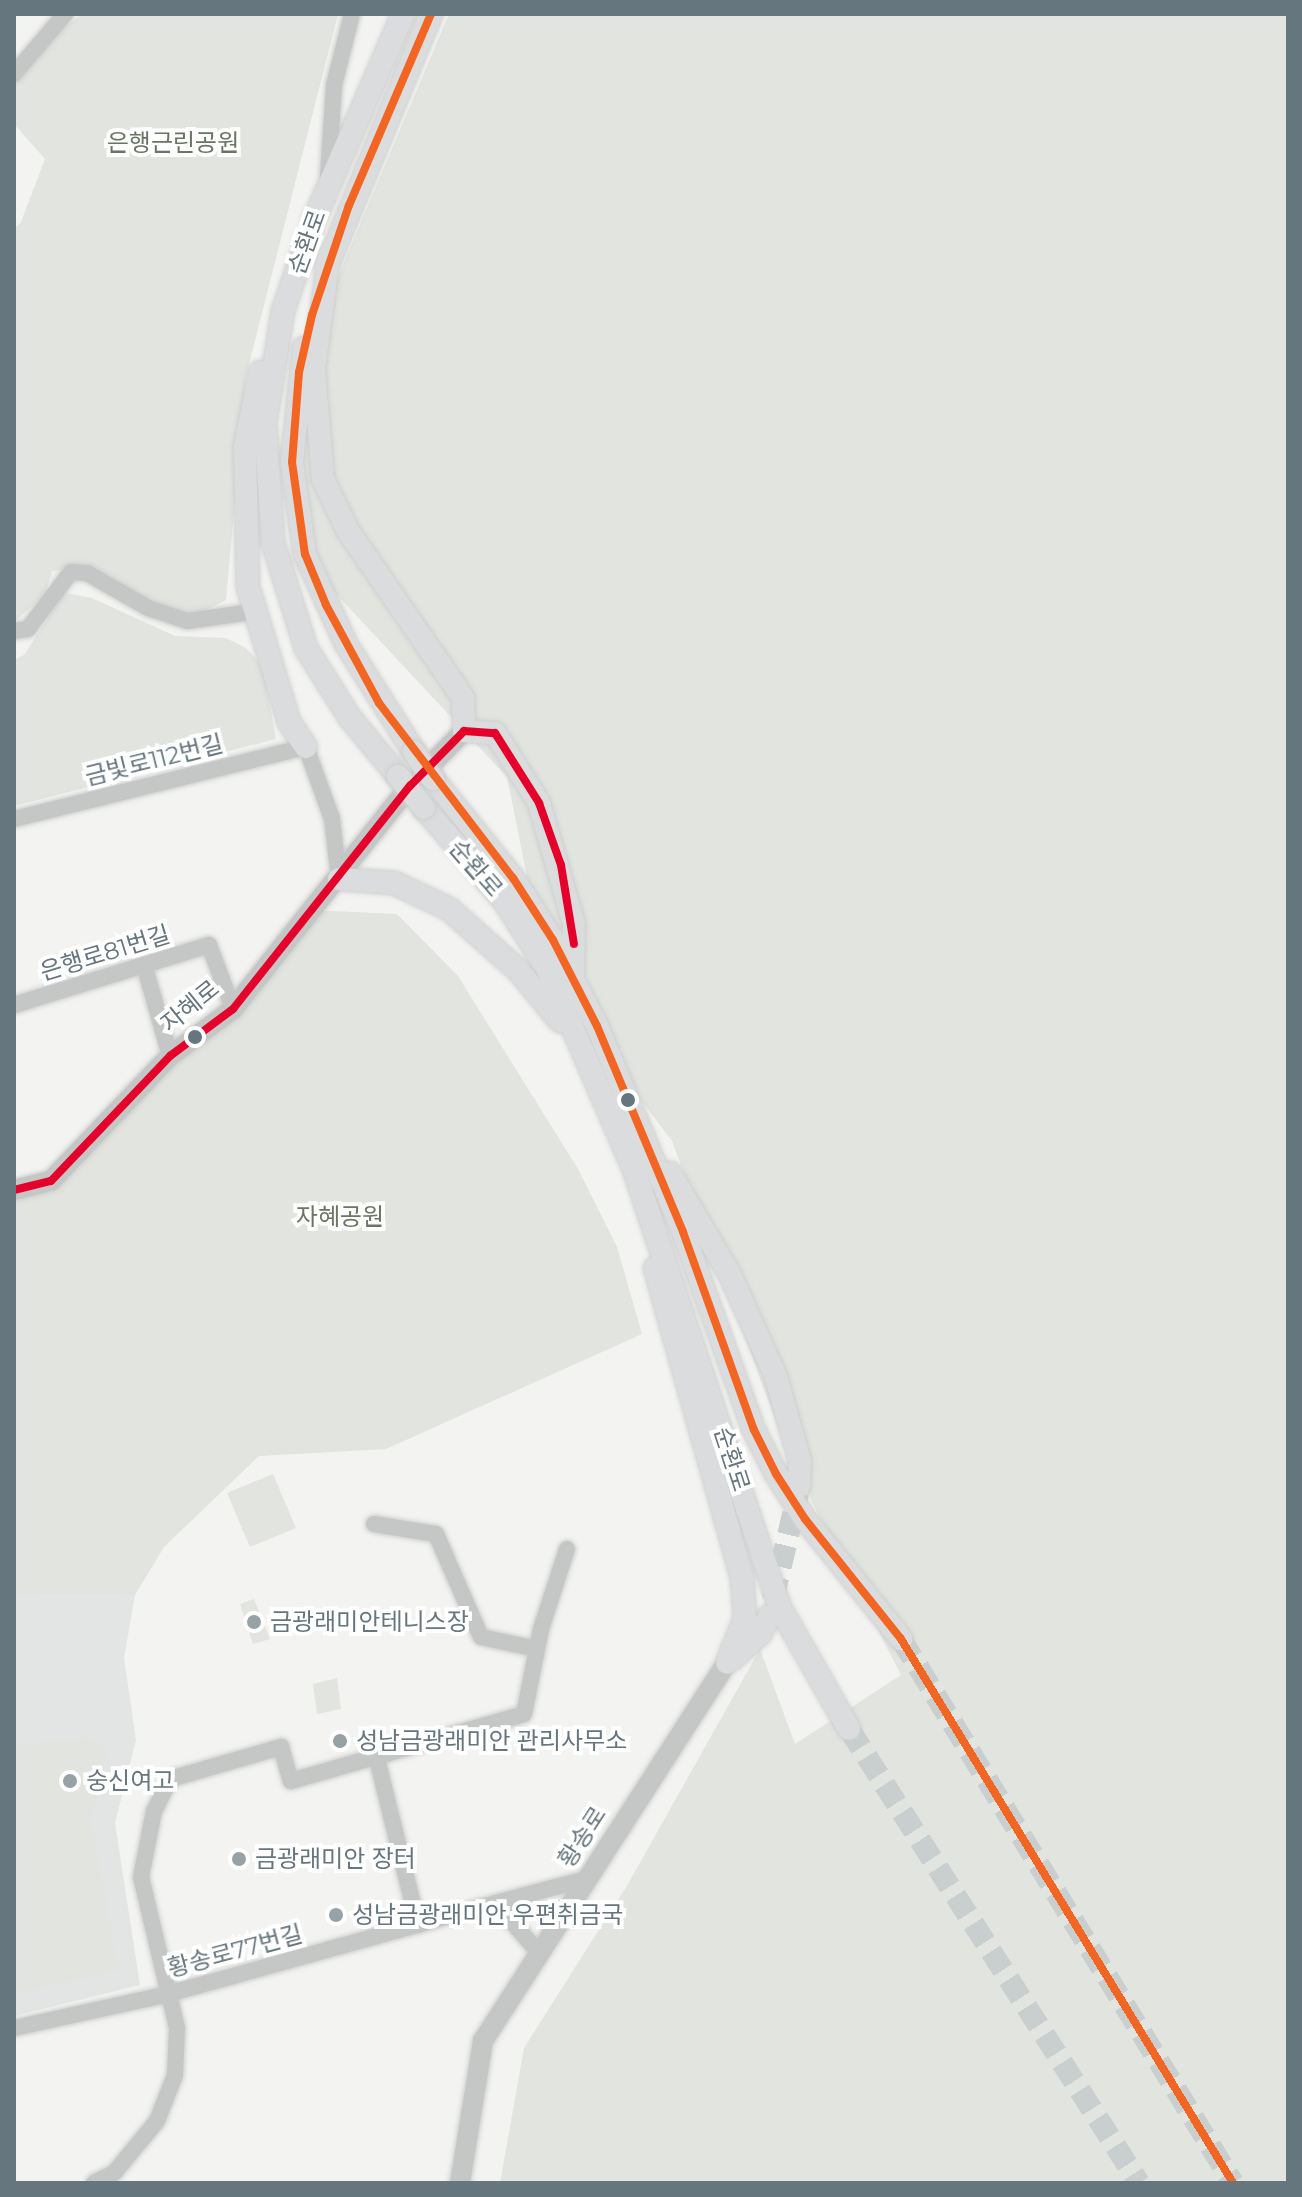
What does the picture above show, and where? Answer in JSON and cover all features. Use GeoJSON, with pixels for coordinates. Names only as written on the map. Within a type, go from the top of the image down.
{"type":"FeatureCollection","features":[{"type":"Feature","properties":{"kind":"main road","name":"순환로"},"geometry":{"type":"LineString","coordinates":[[403,14],[327,190],[283,311],[265,423],[273,543],[306,648],[350,718],[526,931],[635,1172],[780,1608],[849,1729]]}},
{"type":"Feature","properties":{"kind":"main road","name":"순환로"},"geometry":{"type":"LineString","coordinates":[[431,14],[329,257],[299,372],[292,462],[295,511],[305,554],[326,605],[379,703],[433,779],[513,878],[573,980],[639,1122],[771,1463],[805,1519],[901,1639]]}},
{"type":"Feature","properties":{"kind":"main road"},"geometry":{"type":"LineString","coordinates":[[329,257],[314,368],[323,479],[348,531],[463,698],[464,731],[495,733],[539,803],[574,924],[573,980]]}},
{"type":"Feature","properties":{"kind":"main road"},"geometry":{"type":"LineString","coordinates":[[283,311],[255,385],[245,447],[245,557],[253,612],[289,722],[306,747]]}},
{"type":"Feature","properties":{"kind":"main road"},"geometry":{"type":"LineString","coordinates":[[339,879],[394,883],[449,909],[518,970],[575,1039]]}},
{"type":"Feature","properties":{"kind":"main road"},"geometry":{"type":"LineString","coordinates":[[639,1122],[730,1275],[776,1377],[800,1461],[799,1486]]}},
{"type":"Feature","properties":{"kind":"main road"},"geometry":{"type":"LineString","coordinates":[[635,1172],[659,1287],[742,1577],[745,1618],[727,1663]]}},
{"type":"Feature","properties":{"kind":"main road"},"geometry":{"type":"LineString","coordinates":[[727,1663],[760,1634],[769,1616]]}},
{"type":"Feature","properties":{"kind":"street"},"geometry":{"type":"LineString","coordinates":[[14,74],[65,14]]}},
{"type":"Feature","properties":{"kind":"street"},"geometry":{"type":"LineString","coordinates":[[327,190],[334,85],[352,14]]}},
{"type":"Feature","properties":{"kind":"street"},"geometry":{"type":"LineString","coordinates":[[14,631],[28,629],[71,572],[87,573],[148,608],[187,621],[253,612]]}},
{"type":"Feature","properties":{"kind":"street","name":"자혜로"},"geometry":{"type":"LineString","coordinates":[[14,1190],[51,1181],[170,1056],[233,1009],[410,786],[464,731]]}},
{"type":"Feature","properties":{"kind":"street"},"geometry":{"type":"LineString","coordinates":[[306,747],[332,819],[339,879]]}},
{"type":"Feature","properties":{"kind":"street","name":"금빛로112번길"},"geometry":{"type":"LineString","coordinates":[[14,819],[306,747]]}},
{"type":"Feature","properties":{"kind":"street","name":"은행로81번길"},"geometry":{"type":"LineString","coordinates":[[14,1005],[145,968],[209,945],[233,1009]]}},
{"type":"Feature","properties":{"kind":"street"},"geometry":{"type":"LineString","coordinates":[[145,968],[170,1056]]}},
{"type":"Feature","properties":{"kind":"street"},"geometry":{"type":"LineString","coordinates":[[374,1524],[436,1534],[481,1637],[537,1649]]}},
{"type":"Feature","properties":{"kind":"street"},"geometry":{"type":"LineString","coordinates":[[94,2183],[114,2173],[157,2121],[175,2075],[177,2028],[141,1877],[154,1811],[170,1779],[281,1747],[291,1781],[377,1759],[524,1714],[537,1649],[567,1549]]}},
{"type":"Feature","properties":{"kind":"street","name":"황송로"},"geometry":{"type":"LineString","coordinates":[[460,2183],[483,2041],[727,1663]]}},
{"type":"Feature","properties":{"kind":"street"},"geometry":{"type":"LineString","coordinates":[[377,1759],[418,1925]]}},
{"type":"Feature","properties":{"kind":"street","name":"황송로77번길"},"geometry":{"type":"LineString","coordinates":[[14,2028],[168,1994],[586,1879]]}},
{"type":"Feature","properties":{"kind":"street"},"geometry":{"type":"LineString","coordinates":[[496,1903],[538,1952]]}},
{"type":"Feature","properties":{"kind":"shaded area","name":"숭신여고"},"geometry":{"type":"Polygon","coordinates":[[[135,1595],[124,1658],[136,1740],[115,1823],[140,1985],[14,2016],[14,1596],[135,1595]]]}},
{"type":"Feature","properties":{"kind":"green space","name":"은행근린공원"},"geometry":{"type":"Polygon","coordinates":[[[82,14],[338,14],[246,376],[226,600],[191,618],[75,569],[52,571],[45,595],[14,622],[14,229],[21,222],[45,159],[14,124],[14,83],[51,37],[82,14]]]}},
{"type":"Feature","properties":{"kind":"green space"},"geometry":{"type":"Polygon","coordinates":[[[449,14],[1288,14],[1288,2183],[500,2183],[524,2048],[628,1884],[760,1649],[795,1744],[901,1675],[790,1459],[672,1141],[547,976],[507,777],[325,582],[293,489],[291,388],[449,14]]]}},
{"type":"Feature","properties":{"kind":"green space"},"geometry":{"type":"Polygon","coordinates":[[[64,593],[92,598],[175,636],[226,638],[246,648],[263,666],[276,739],[14,806],[14,660],[24,655],[64,593]]]}},
{"type":"Feature","properties":{"kind":"green space","name":"자혜공원"},"geometry":{"type":"Polygon","coordinates":[[[313,910],[397,914],[458,976],[578,1169],[617,1247],[642,1334],[386,1449],[259,1456],[164,1547],[135,1595],[14,1596],[14,1190],[52,1180],[233,1009],[313,910]]]}},
{"type":"Feature","properties":{"kind":"green space"},"geometry":{"type":"Polygon","coordinates":[[[273,1474],[296,1528],[250,1547],[227,1493],[273,1474]]]}},
{"type":"Feature","properties":{"kind":"green space","name":"금광래미안테니스장"},"geometry":{"type":"Polygon","coordinates":[[[254,1599],[270,1639],[253,1644],[240,1604],[254,1599]]]}},
{"type":"Feature","properties":{"kind":"green space"},"geometry":{"type":"Polygon","coordinates":[[[337,1678],[341,1709],[317,1714],[313,1684],[337,1678]]]}},
{"type":"Feature","properties":{"kind":"green space"},"geometry":{"type":"Polygon","coordinates":[[[86,1738],[109,1751],[91,1820],[119,1970],[14,1994],[14,1745],[86,1738]]]}},
{"type":"Feature","properties":{"kind":"tunnel"},"geometry":{"type":"LineString","coordinates":[[773,1599],[798,1493]]}},
{"type":"Feature","properties":{"kind":"tunnel"},"geometry":{"type":"LineString","coordinates":[[901,1639],[1233,2183]]}},
{"type":"Feature","properties":{"kind":"tunnel"},"geometry":{"type":"LineString","coordinates":[[849,1729],[1139,2183]]}},
{"type":"Feature","properties":{"kind":"transit line"},"geometry":{"type":"LineString","coordinates":[[431,14],[349,205],[312,315],[299,372],[292,462],[305,554],[326,605],[379,703],[513,878],[553,940],[597,1026],[683,1232],[754,1430],[776,1474],[805,1519],[901,1639],[1233,2183]]}},
{"type":"Feature","properties":{"kind":"transit line"},"geometry":{"type":"LineString","coordinates":[[14,1190],[51,1181],[170,1056],[233,1009],[410,786],[464,731],[495,733],[539,803],[561,865],[574,944]]}},
{"type":"Feature","properties":{"kind":"place","name":"금광래미안테니스장"},"geometry":{"type":"Point","coordinates":[254,1622]}},
{"type":"Feature","properties":{"kind":"place","name":"성남금광래미안 관리사무소"},"geometry":{"type":"Point","coordinates":[340,1741]}},
{"type":"Feature","properties":{"kind":"place","name":"숭신여고"},"geometry":{"type":"Point","coordinates":[70,1781]}},
{"type":"Feature","properties":{"kind":"place","name":"금광래미안 장터"},"geometry":{"type":"Point","coordinates":[239,1859]}},
{"type":"Feature","properties":{"kind":"place","name":"성남금광래미안 우편취금국"},"geometry":{"type":"Point","coordinates":[336,1915]}}]}
